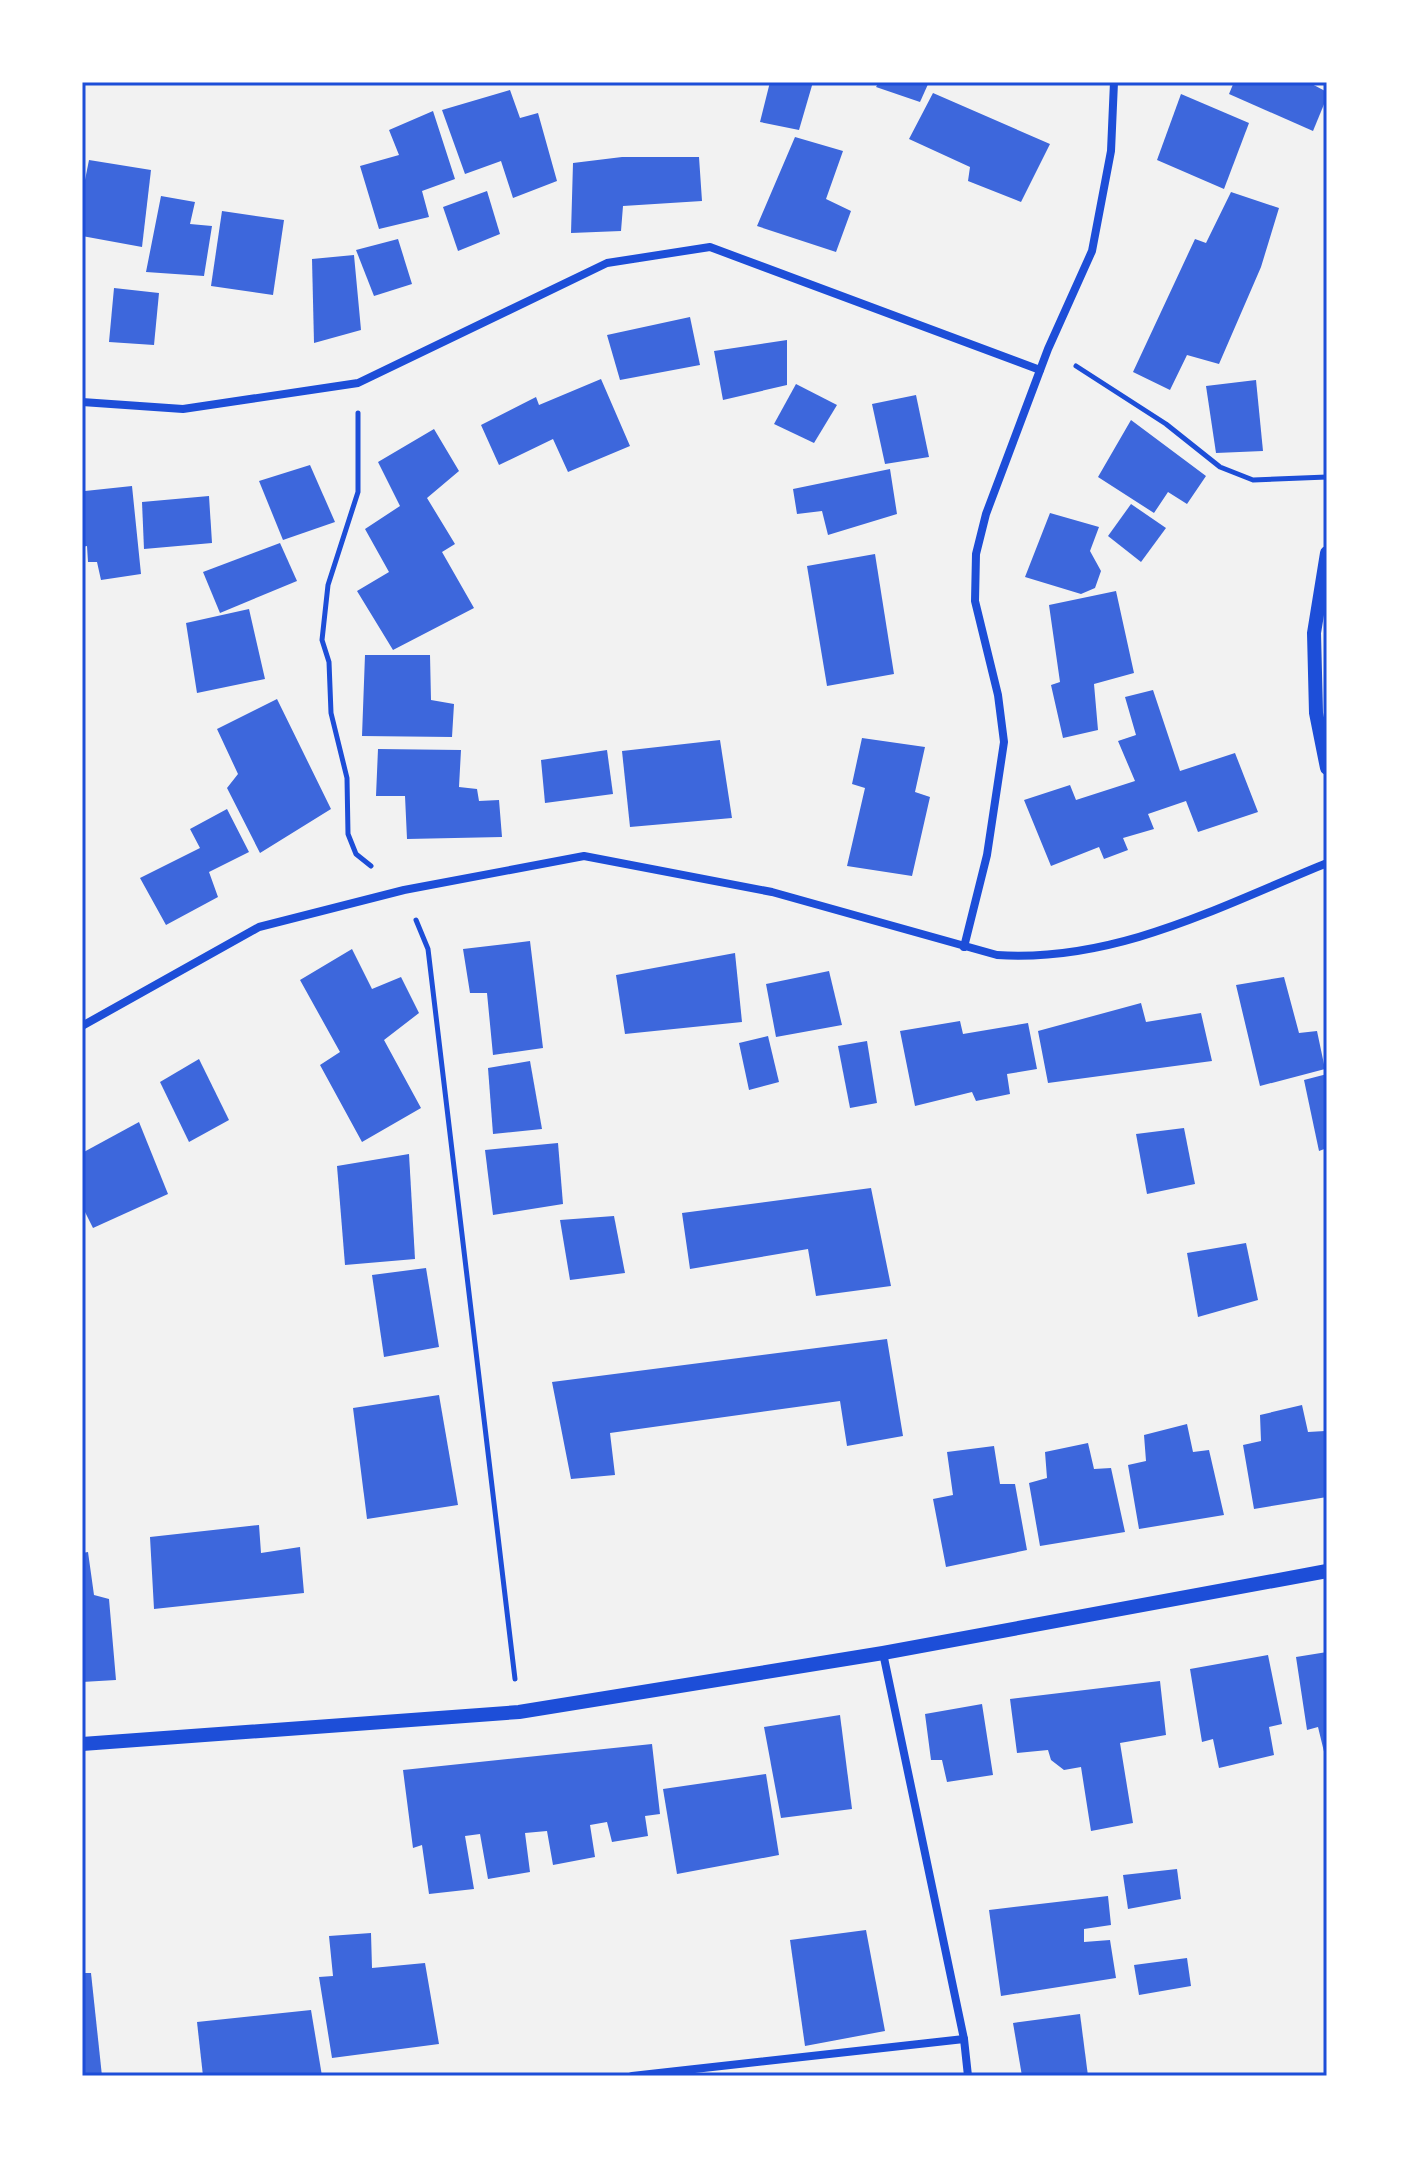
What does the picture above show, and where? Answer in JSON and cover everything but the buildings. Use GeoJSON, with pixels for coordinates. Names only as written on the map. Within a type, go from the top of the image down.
{"type":"FeatureCollection","features":[{"type":"Feature","properties":{"kind":"street"},"geometry":{"type":"LineString","coordinates":[[964,947],[987,855],[1004,742],[998,695],[975,601],[976,554],[986,514],[1048,349],[1092,251],[1111,151],[1114,82]]}},
{"type":"Feature","properties":{"kind":"street"},"geometry":{"type":"LineString","coordinates":[[82,402],[183,409],[358,383],[607,263],[710,247],[1040,370]]}},
{"type":"Feature","properties":{"kind":"street"},"geometry":{"type":"LineString","coordinates":[[1327,553],[1314,633],[1316,713],[1327,768]]}},
{"type":"Feature","properties":{"kind":"street"},"geometry":{"type":"LineString","coordinates":[[82,1026],[259,927],[404,890],[584,856],[772,892],[964,947],[997,955],[1028,957],[1088,952],[1154,934],[1327,863]]}},
{"type":"Feature","properties":{"kind":"street"},"geometry":{"type":"LineString","coordinates":[[82,1744],[519,1712],[883,1653],[1327,1571]]}},
{"type":"Feature","properties":{"kind":"street"},"geometry":{"type":"LineString","coordinates":[[883,1653],[964,2039],[968,2076]]}},
{"type":"Feature","properties":{"kind":"street"},"geometry":{"type":"LineString","coordinates":[[632,2076],[964,2039]]}},
{"type":"Feature","properties":{"kind":"path"},"geometry":{"type":"LineString","coordinates":[[1048,349],[1166,424],[1220,467],[1253,480],[1327,477]]}},
{"type":"Feature","properties":{"kind":"path"},"geometry":{"type":"LineString","coordinates":[[358,383],[358,492],[328,585],[322,640],[329,662],[331,713],[347,778],[348,834],[356,854],[404,890],[428,949],[519,1712]]}}]}
